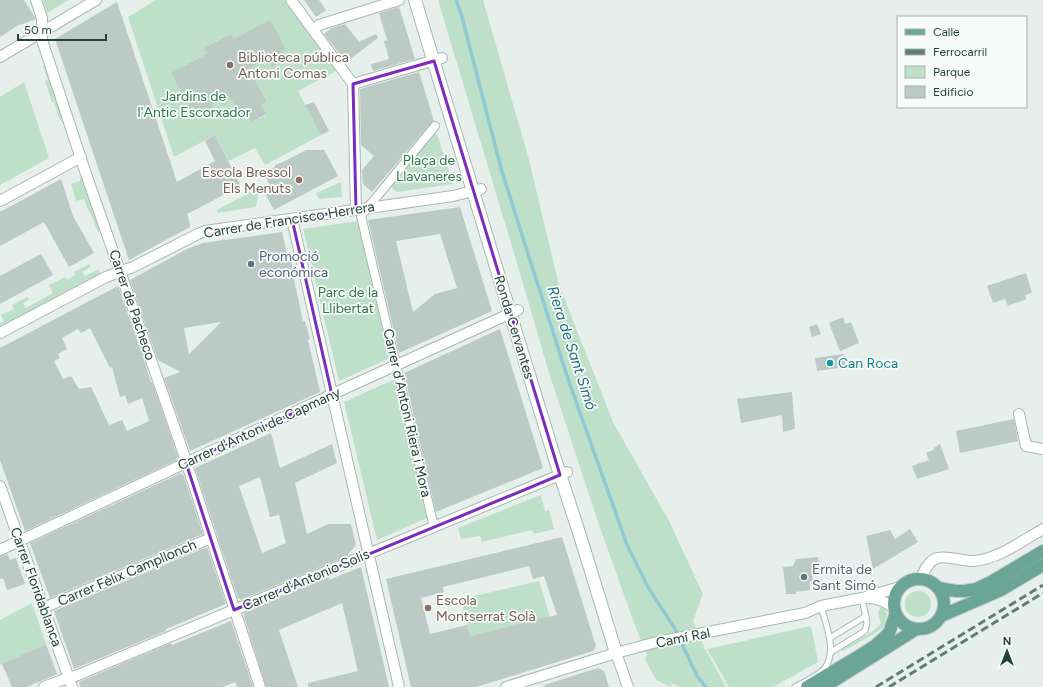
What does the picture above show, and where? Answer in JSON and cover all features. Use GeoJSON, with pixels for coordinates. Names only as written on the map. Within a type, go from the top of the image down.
{"type":"FeatureCollection","features":[{"type":"Feature","properties":{"kind":"main road"},"geometry":{"type":"LineString","coordinates":[[938,588],[956,591],[976,589],[1043,551]]}},
{"type":"Feature","properties":{"kind":"main road"},"geometry":{"type":"LineString","coordinates":[[941,616],[1001,590],[1043,565]]}},
{"type":"Feature","properties":{"kind":"main road"},"geometry":{"type":"LineString","coordinates":[[807,687],[876,645],[889,633],[894,612],[893,601],[900,587],[906,582],[913,579],[927,580],[933,583],[942,594],[944,609],[941,616],[935,624],[926,629],[916,630],[908,628],[902,623],[894,612]]}},
{"type":"Feature","properties":{"kind":"main road"},"geometry":{"type":"LineString","coordinates":[[824,687],[916,630]]}},
{"type":"Feature","properties":{"kind":"street","name":"Carrer de Pacheco"},"geometry":{"type":"LineString","coordinates":[[36,0],[42,18],[42,40],[186,463],[260,687]]}},
{"type":"Feature","properties":{"kind":"street"},"geometry":{"type":"LineString","coordinates":[[0,57],[96,0]]}},
{"type":"Feature","properties":{"kind":"street"},"geometry":{"type":"LineString","coordinates":[[291,0],[353,84],[356,210]]}},
{"type":"Feature","properties":{"kind":"street"},"geometry":{"type":"LineString","coordinates":[[313,30],[319,25],[399,0]]}},
{"type":"Feature","properties":{"kind":"street","name":"Ronda Cervantes"},"geometry":{"type":"LineString","coordinates":[[415,0],[438,60],[564,474],[582,542],[616,653]]}},
{"type":"Feature","properties":{"kind":"street"},"geometry":{"type":"LineString","coordinates":[[353,84],[438,60]]}},
{"type":"Feature","properties":{"kind":"street"},"geometry":{"type":"LineString","coordinates":[[368,208],[435,126]]}},
{"type":"Feature","properties":{"kind":"street"},"geometry":{"type":"LineString","coordinates":[[0,200],[81,157]]}},
{"type":"Feature","properties":{"kind":"street","name":"Carrer de Francisco Herrera"},"geometry":{"type":"LineString","coordinates":[[0,333],[106,277],[132,267],[205,231],[292,220],[453,196],[477,190]]}},
{"type":"Feature","properties":{"kind":"street","name":"Carrer d'Antoni Riera i Mora"},"geometry":{"type":"LineString","coordinates":[[368,208],[361,216],[434,527]]}},
{"type":"Feature","properties":{"kind":"street"},"geometry":{"type":"LineString","coordinates":[[292,220],[399,687]]}},
{"type":"Feature","properties":{"kind":"street","name":"Carrer d'Antoni de Capmany"},"geometry":{"type":"LineString","coordinates":[[0,550],[514,312]]}},
{"type":"Feature","properties":{"kind":"street"},"geometry":{"type":"LineString","coordinates":[[1019,414],[1026,446],[1043,449]]}},
{"type":"Feature","properties":{"kind":"street","name":"Carrer d'Antonio Solis"},"geometry":{"type":"LineString","coordinates":[[44,687],[70,682],[78,675],[564,474]]}},
{"type":"Feature","properties":{"kind":"street","name":"Carrer Floridablanca"},"geometry":{"type":"LineString","coordinates":[[0,486],[70,682]]}},
{"type":"Feature","properties":{"kind":"street"},"geometry":{"type":"LineString","coordinates":[[921,579],[925,568],[936,558],[945,557],[971,562],[981,561],[1003,552],[1043,529]]}},
{"type":"Feature","properties":{"kind":"street","name":"Carrer Fèlix Campllonch"},"geometry":{"type":"LineString","coordinates":[[43,608],[211,538]]}},
{"type":"Feature","properties":{"kind":"street","name":"Camí Ral"},"geometry":{"type":"LineString","coordinates":[[506,687],[657,642],[805,613],[821,606],[862,598],[900,587]]}},
{"type":"Feature","properties":{"kind":"street","name":"Camí Ral"},"geometry":{"type":"LineString","coordinates":[[862,598],[877,598],[886,602],[894,612]]}},
{"type":"Feature","properties":{"kind":"street"},"geometry":{"type":"LineString","coordinates":[[616,653],[628,687]]}},
{"type":"Feature","properties":{"kind":"lane"},"geometry":{"type":"LineString","coordinates":[[831,652],[865,631],[867,623],[862,598]]}},
{"type":"Feature","properties":{"kind":"lane"},"geometry":{"type":"LineString","coordinates":[[795,687],[814,676],[828,664],[831,652],[830,638],[821,606]]}},
{"type":"Feature","properties":{"kind":"lane"},"geometry":{"type":"LineString","coordinates":[[830,638],[866,616]]}},
{"type":"Feature","properties":{"kind":"highlighted area"},"geometry":{"type":"Polygon","coordinates":[[[434,61],[560,475],[234,610],[186,463],[332,395],[292,219],[356,210],[353,84],[434,61]]]}},
{"type":"Feature","properties":{"kind":"green space"},"geometry":{"type":"Polygon","coordinates":[[[43,0],[69,0],[47,13],[43,0]]]}},
{"type":"Feature","properties":{"kind":"green space","name":"Jardins de l'Antic Escorxador"},"geometry":{"type":"Polygon","coordinates":[[[156,0],[284,0],[338,70],[298,91],[321,135],[265,165],[255,148],[229,161],[215,135],[174,157],[128,17],[156,0]],[[231,34],[204,48],[240,116],[246,113],[251,122],[266,115],[261,105],[267,102],[231,34]]]}},
{"type":"Feature","properties":{"kind":"green space"},"geometry":{"type":"Polygon","coordinates":[[[438,0],[483,0],[528,156],[559,285],[613,422],[669,521],[703,594],[693,621],[705,649],[726,687],[680,687],[671,683],[671,687],[655,678],[645,659],[647,655],[599,525],[549,373],[438,0]]]}},
{"type":"Feature","properties":{"kind":"green space"},"geometry":{"type":"Polygon","coordinates":[[[46,64],[65,122],[62,123],[54,102],[52,102],[45,81],[48,80],[43,66],[46,64]]]}},
{"type":"Feature","properties":{"kind":"green space"},"geometry":{"type":"Polygon","coordinates":[[[24,82],[49,158],[0,185],[0,97],[24,82]]]}},
{"type":"Feature","properties":{"kind":"green space","name":"Plaça de Llavaneres"},"geometry":{"type":"Polygon","coordinates":[[[434,134],[438,137],[453,184],[397,192],[394,190],[391,186],[434,134]]]}},
{"type":"Feature","properties":{"kind":"green space"},"geometry":{"type":"Polygon","coordinates":[[[84,176],[102,230],[98,232],[84,199],[76,201],[71,184],[80,181],[80,178],[84,176]]]}},
{"type":"Feature","properties":{"kind":"green space"},"geometry":{"type":"Polygon","coordinates":[[[341,182],[342,197],[319,199],[316,193],[341,182]]]}},
{"type":"Feature","properties":{"kind":"green space"},"geometry":{"type":"Polygon","coordinates":[[[260,187],[256,207],[217,213],[217,210],[260,187]]]}},
{"type":"Feature","properties":{"kind":"green space","name":"Parc de la Llibertat"},"geometry":{"type":"Polygon","coordinates":[[[358,221],[390,358],[339,381],[303,229],[358,221]]]}},
{"type":"Feature","properties":{"kind":"green space"},"geometry":{"type":"Polygon","coordinates":[[[89,264],[91,267],[82,272],[85,276],[98,269],[102,276],[0,330],[0,323],[4,321],[1,315],[14,309],[12,305],[27,297],[29,300],[23,303],[26,308],[53,293],[49,285],[65,277],[67,280],[75,275],[74,272],[89,264]]]}},
{"type":"Feature","properties":{"kind":"green space"},"geometry":{"type":"Polygon","coordinates":[[[395,379],[427,518],[377,540],[344,402],[395,379]]]}},
{"type":"Feature","properties":{"kind":"green space"},"geometry":{"type":"Polygon","coordinates":[[[541,495],[545,511],[549,510],[554,529],[534,534],[532,530],[482,542],[480,536],[461,539],[458,528],[541,495]]]}},
{"type":"Feature","properties":{"kind":"green space"},"geometry":{"type":"Polygon","coordinates":[[[539,581],[550,617],[470,636],[461,599],[539,581]]]}},
{"type":"Feature","properties":{"kind":"green space"},"geometry":{"type":"Polygon","coordinates":[[[918,591],[927,595],[931,604],[927,613],[918,617],[909,613],[905,604],[909,595],[918,591]]]}},
{"type":"Feature","properties":{"kind":"green space"},"geometry":{"type":"Polygon","coordinates":[[[32,603],[46,644],[0,665],[0,620],[32,603]]]}},
{"type":"Feature","properties":{"kind":"green space"},"geometry":{"type":"Polygon","coordinates":[[[883,606],[887,615],[885,625],[872,635],[841,652],[843,648],[874,630],[881,623],[878,613],[879,609],[883,606]]]}},
{"type":"Feature","properties":{"kind":"green space"},"geometry":{"type":"Polygon","coordinates":[[[811,626],[818,662],[773,687],[729,687],[707,649],[811,626]]]}},
{"type":"Feature","properties":{"kind":"building"},"geometry":{"type":"Polygon","coordinates":[[[0,0],[24,0],[36,19],[17,26],[0,37],[0,0]]]}},
{"type":"Feature","properties":{"kind":"building"},"geometry":{"type":"Polygon","coordinates":[[[304,0],[319,0],[326,10],[316,17],[304,0]]]}},
{"type":"Feature","properties":{"kind":"building"},"geometry":{"type":"Polygon","coordinates":[[[117,2],[177,182],[215,161],[205,141],[215,135],[241,186],[187,214],[190,227],[129,260],[55,39],[117,2]]]}},
{"type":"Feature","properties":{"kind":"building"},"geometry":{"type":"Polygon","coordinates":[[[399,7],[415,59],[373,71],[371,64],[389,59],[384,41],[387,40],[379,13],[399,7]]]}},
{"type":"Feature","properties":{"kind":"building"},"geometry":{"type":"Polygon","coordinates":[[[270,20],[286,49],[282,51],[286,59],[272,67],[267,59],[249,68],[267,102],[261,105],[266,114],[251,122],[246,113],[240,116],[229,96],[211,105],[212,107],[198,114],[194,106],[190,108],[171,73],[207,54],[204,48],[231,34],[234,39],[270,20]]]}},
{"type":"Feature","properties":{"kind":"building"},"geometry":{"type":"Polygon","coordinates":[[[345,24],[359,42],[376,34],[378,38],[346,62],[324,34],[332,28],[345,24]]]}},
{"type":"Feature","properties":{"kind":"building"},"geometry":{"type":"Polygon","coordinates":[[[419,72],[434,121],[372,192],[363,184],[362,170],[374,156],[361,145],[360,89],[419,72]]]}},
{"type":"Feature","properties":{"kind":"building"},"geometry":{"type":"Polygon","coordinates":[[[314,102],[329,131],[321,135],[305,105],[314,102]]]}},
{"type":"Feature","properties":{"kind":"building","name":"Escola Bressol Els Menuts"},"geometry":{"type":"Polygon","coordinates":[[[306,150],[324,150],[338,176],[274,210],[265,193],[272,189],[264,174],[267,170],[275,167],[275,165],[306,150]]]}},
{"type":"Feature","properties":{"kind":"building"},"geometry":{"type":"Polygon","coordinates":[[[61,179],[73,216],[94,253],[69,267],[44,222],[0,246],[0,212],[61,179]]]}},
{"type":"Feature","properties":{"kind":"building"},"geometry":{"type":"Polygon","coordinates":[[[460,207],[492,311],[399,353],[368,220],[460,207]],[[440,234],[396,241],[413,312],[435,294],[457,288],[440,234]]]}},
{"type":"Feature","properties":{"kind":"building"},"geometry":{"type":"Polygon","coordinates":[[[282,232],[287,254],[290,253],[293,275],[303,321],[305,321],[310,339],[308,340],[320,392],[190,451],[164,378],[180,372],[158,360],[130,280],[187,249],[203,243],[282,232]],[[221,322],[184,328],[189,354],[221,322]]]}},
{"type":"Feature","properties":{"kind":"building"},"geometry":{"type":"Polygon","coordinates":[[[41,254],[53,275],[0,304],[0,276],[41,254]]]}},
{"type":"Feature","properties":{"kind":"building"},"geometry":{"type":"Polygon","coordinates":[[[1026,273],[1032,293],[1025,295],[1026,299],[1008,306],[1005,299],[993,303],[987,286],[1026,273]]]}},
{"type":"Feature","properties":{"kind":"building"},"geometry":{"type":"Polygon","coordinates":[[[118,286],[175,448],[178,457],[176,458],[177,460],[25,531],[0,460],[0,348],[118,286]],[[90,328],[81,333],[78,329],[62,338],[67,349],[58,354],[60,358],[54,361],[63,379],[71,376],[79,389],[91,387],[109,425],[122,420],[127,431],[149,421],[142,398],[128,404],[125,395],[120,397],[112,367],[110,368],[90,328]]]}},
{"type":"Feature","properties":{"kind":"building"},"geometry":{"type":"Polygon","coordinates":[[[843,317],[845,324],[851,322],[859,343],[840,351],[829,323],[843,317]]]}},
{"type":"Feature","properties":{"kind":"building"},"geometry":{"type":"Polygon","coordinates":[[[817,324],[821,334],[812,337],[809,327],[817,324]]]}},
{"type":"Feature","properties":{"kind":"building"},"geometry":{"type":"Polygon","coordinates":[[[500,329],[543,468],[436,512],[404,373],[500,329]]]}},
{"type":"Feature","properties":{"kind":"building","name":"Can Roca"},"geometry":{"type":"Polygon","coordinates":[[[844,354],[846,367],[817,371],[815,358],[844,354]]]}},
{"type":"Feature","properties":{"kind":"building"},"geometry":{"type":"Polygon","coordinates":[[[792,392],[795,429],[783,432],[782,415],[741,423],[737,399],[792,392]]]}},
{"type":"Feature","properties":{"kind":"building"},"geometry":{"type":"Polygon","coordinates":[[[1014,419],[1018,441],[960,453],[956,431],[1014,419]]]}},
{"type":"Feature","properties":{"kind":"building"},"geometry":{"type":"Polygon","coordinates":[[[271,433],[280,468],[332,444],[337,463],[295,483],[307,534],[328,524],[351,524],[356,545],[347,556],[240,600],[240,598],[238,599],[195,468],[271,433]],[[260,477],[239,486],[262,553],[286,543],[279,515],[270,517],[260,477]]]}},
{"type":"Feature","properties":{"kind":"building"},"geometry":{"type":"Polygon","coordinates":[[[940,444],[949,469],[917,479],[912,466],[929,460],[926,453],[933,450],[940,444]]]}},
{"type":"Feature","properties":{"kind":"building"},"geometry":{"type":"Polygon","coordinates":[[[181,473],[181,475],[183,474],[203,534],[50,598],[30,543],[181,473]]]}},
{"type":"Feature","properties":{"kind":"building"},"geometry":{"type":"Polygon","coordinates":[[[910,529],[918,542],[873,569],[866,536],[890,530],[895,539],[910,529]]]}},
{"type":"Feature","properties":{"kind":"building"},"geometry":{"type":"Polygon","coordinates":[[[562,537],[596,646],[593,651],[476,687],[411,687],[386,579],[562,537]],[[529,566],[443,587],[444,592],[421,598],[430,634],[467,625],[470,636],[557,615],[544,576],[533,579],[529,566]]]}},
{"type":"Feature","properties":{"kind":"building"},"geometry":{"type":"Polygon","coordinates":[[[207,547],[226,604],[166,629],[166,631],[74,669],[54,611],[207,547]]]}},
{"type":"Feature","properties":{"kind":"building"},"geometry":{"type":"Polygon","coordinates":[[[8,554],[10,560],[16,558],[25,584],[7,590],[3,578],[0,579],[0,556],[8,554]]]}},
{"type":"Feature","properties":{"kind":"building","name":"Ermita de Sant Simó"},"geometry":{"type":"Polygon","coordinates":[[[818,557],[820,572],[812,573],[813,581],[810,581],[810,590],[796,592],[796,594],[786,594],[783,567],[793,566],[796,559],[818,557]]]}},
{"type":"Feature","properties":{"kind":"building"},"geometry":{"type":"Polygon","coordinates":[[[361,567],[389,687],[308,687],[308,683],[358,671],[342,603],[279,630],[298,687],[266,687],[244,613],[331,576],[328,580],[361,567]]]}},
{"type":"Feature","properties":{"kind":"building"},"geometry":{"type":"Polygon","coordinates":[[[231,621],[253,687],[237,687],[235,682],[223,687],[80,687],[79,682],[171,643],[172,645],[231,621]]]}},
{"type":"Feature","properties":{"kind":"building"},"geometry":{"type":"Polygon","coordinates":[[[46,644],[57,674],[27,687],[12,687],[2,664],[46,644]]]}},
{"type":"Feature","properties":{"kind":"building"},"geometry":{"type":"Polygon","coordinates":[[[598,668],[604,671],[609,687],[544,687],[544,685],[598,668]]]}},
{"type":"Feature","properties":{"kind":"waterway","name":"Riera de Sant Simó"},"geometry":{"type":"LineString","coordinates":[[456,0],[462,17],[502,172],[567,376],[627,545],[648,587],[675,629],[697,676],[706,687]]}},
{"type":"Feature","properties":{"kind":"railway"},"geometry":{"type":"LineString","coordinates":[[876,687],[1043,585]]}},
{"type":"Feature","properties":{"kind":"railway"},"geometry":{"type":"LineString","coordinates":[[889,687],[1043,593]]}},
{"type":"Feature","properties":{"kind":"place","name":"Biblioteca pública Antoni Comas"},"geometry":{"type":"Point","coordinates":[230,65]}},
{"type":"Feature","properties":{"kind":"place","name":"Escola Bressol Els Menuts"},"geometry":{"type":"Point","coordinates":[299,180]}},
{"type":"Feature","properties":{"kind":"place","name":"Promoció económica"},"geometry":{"type":"Point","coordinates":[251,264]}},
{"type":"Feature","properties":{"kind":"place","name":"Can Roca"},"geometry":{"type":"Point","coordinates":[830,363]}},
{"type":"Feature","properties":{"kind":"place","name":"Ermita de Sant Simó"},"geometry":{"type":"Point","coordinates":[804,577]}},
{"type":"Feature","properties":{"kind":"place","name":"Escola Montserrat Solà"},"geometry":{"type":"Point","coordinates":[428,608]}}]}
